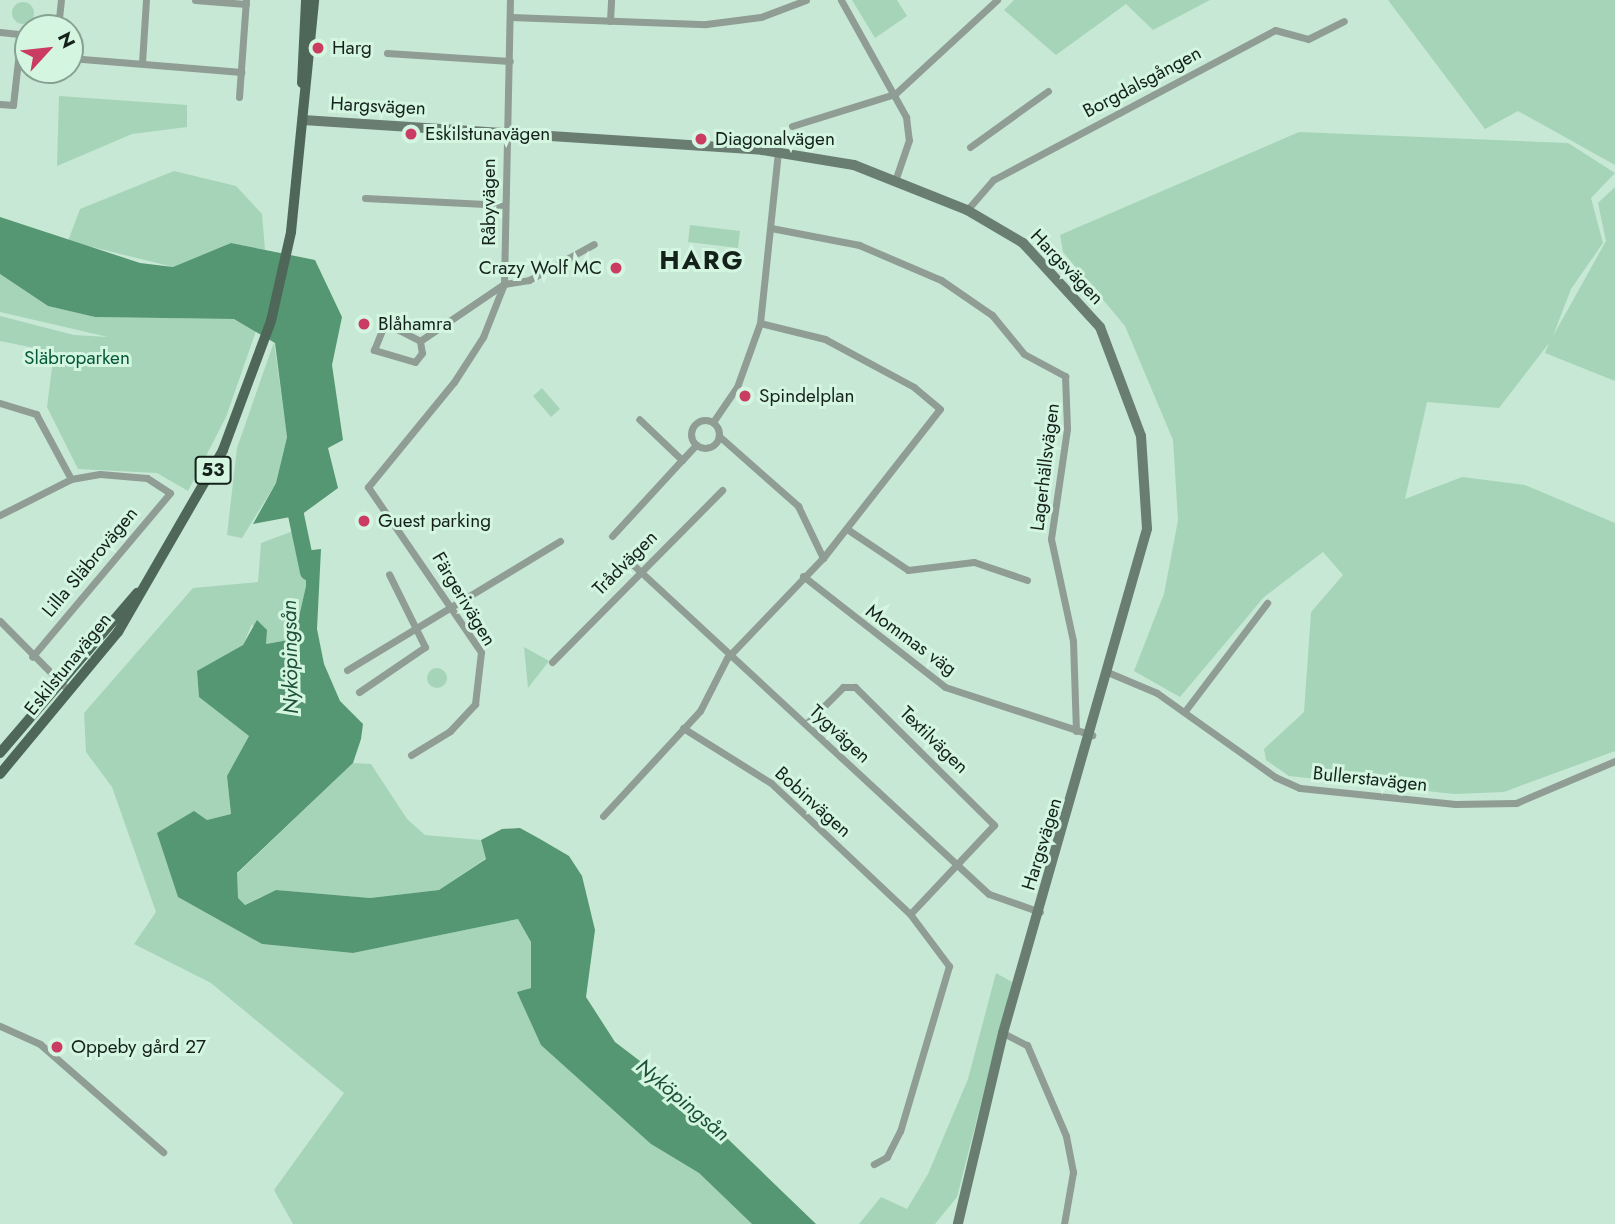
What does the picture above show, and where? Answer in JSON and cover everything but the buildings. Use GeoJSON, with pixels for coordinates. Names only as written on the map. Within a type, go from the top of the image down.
{"type":"FeatureCollection","features":[{"type":"Feature","properties":{"kind":"main road","name":"Eskilstunavägen"},"geometry":{"type":"LineString","coordinates":[[303,120],[306,0]]}},
{"type":"Feature","properties":{"kind":"main road","name":"Eskilstunavägen"},"geometry":{"type":"LineString","coordinates":[[0,774],[118,632],[157,570],[223,450],[257,364],[291,232],[314,0]]}},
{"type":"Feature","properties":{"kind":"main road","name":"Eskilstunavägen"},"geometry":{"type":"LineString","coordinates":[[0,753],[157,570]]}},
{"type":"Feature","properties":{"kind":"street"},"geometry":{"type":"LineString","coordinates":[[142,63],[146,0]]}},
{"type":"Feature","properties":{"kind":"street"},"geometry":{"type":"LineString","coordinates":[[195,0],[246,2],[239,97]]}},
{"type":"Feature","properties":{"kind":"street","name":"Råbyvägen"},"geometry":{"type":"LineString","coordinates":[[368,487],[454,382],[483,337],[504,284],[510,0]]}},
{"type":"Feature","properties":{"kind":"street"},"geometry":{"type":"LineString","coordinates":[[610,21],[611,0]]}},
{"type":"Feature","properties":{"kind":"street"},"geometry":{"type":"LineString","coordinates":[[511,17],[706,24],[761,17],[806,0]]}},
{"type":"Feature","properties":{"kind":"street"},"geometry":{"type":"LineString","coordinates":[[841,0],[895,94],[909,140],[896,178]]}},
{"type":"Feature","properties":{"kind":"street"},"geometry":{"type":"LineString","coordinates":[[792,127],[895,94],[997,0]]}},
{"type":"Feature","properties":{"kind":"street","name":"Borgdalsgången"},"geometry":{"type":"LineString","coordinates":[[967,210],[993,180],[1275,30],[1308,39],[1344,21]]}},
{"type":"Feature","properties":{"kind":"street"},"geometry":{"type":"LineString","coordinates":[[387,53],[510,61]]}},
{"type":"Feature","properties":{"kind":"street"},"geometry":{"type":"LineString","coordinates":[[84,59],[241,72]]}},
{"type":"Feature","properties":{"kind":"street"},"geometry":{"type":"LineString","coordinates":[[0,104],[13,105],[16,84]]}},
{"type":"Feature","properties":{"kind":"street"},"geometry":{"type":"LineString","coordinates":[[970,147],[1048,91]]}},
{"type":"Feature","properties":{"kind":"street","name":"Hargsvägen"},"geometry":{"type":"LineString","coordinates":[[303,120],[778,151],[896,178],[967,210],[1023,243],[1063,282],[1100,327],[1125,380],[1141,436],[1147,529],[1105,671],[1093,736],[1003,1033],[958,1224]]}},
{"type":"Feature","properties":{"kind":"street"},"geometry":{"type":"LineString","coordinates":[[696,445],[692,427],[713,422],[737,387],[760,323],[778,151]]}},
{"type":"Feature","properties":{"kind":"street"},"geometry":{"type":"LineString","coordinates":[[365,198],[505,205]]}},
{"type":"Feature","properties":{"kind":"street","name":"Lagerhällsvägen"},"geometry":{"type":"LineString","coordinates":[[771,228],[859,245],[941,280],[992,315],[1024,354],[1065,376],[1067,429],[1051,539],[1073,640],[1076,732]]}},
{"type":"Feature","properties":{"kind":"street"},"geometry":{"type":"LineString","coordinates":[[420,341],[504,284],[529,280],[594,244]]}},
{"type":"Feature","properties":{"kind":"street"},"geometry":{"type":"LineString","coordinates":[[385,323],[420,341],[422,353],[415,362],[374,350],[385,323]]}},
{"type":"Feature","properties":{"kind":"street"},"geometry":{"type":"LineString","coordinates":[[603,816],[700,711],[727,658],[823,558],[940,409],[914,387],[825,340],[760,323]]}},
{"type":"Feature","properties":{"kind":"street"},"geometry":{"type":"LineString","coordinates":[[0,403],[36,414],[71,479],[0,515]]}},
{"type":"Feature","properties":{"kind":"street"},"geometry":{"type":"LineString","coordinates":[[639,419],[682,460]]}},
{"type":"Feature","properties":{"kind":"street"},"geometry":{"type":"LineString","coordinates":[[713,422],[719,436],[798,506],[823,558]]}},
{"type":"Feature","properties":{"kind":"street"},"geometry":{"type":"LineString","coordinates":[[696,445],[712,446],[719,436]]}},
{"type":"Feature","properties":{"kind":"street"},"geometry":{"type":"LineString","coordinates":[[612,536],[696,445]]}},
{"type":"Feature","properties":{"kind":"street","name":"Lilla Släbrovägen"},"geometry":{"type":"LineString","coordinates":[[32,657],[168,488],[123,473],[71,479]]}},
{"type":"Feature","properties":{"kind":"street","name":"Färgerivägen"},"geometry":{"type":"LineString","coordinates":[[368,487],[372,501],[401,528],[481,652],[475,704],[450,731],[411,755]]}},
{"type":"Feature","properties":{"kind":"street","name":"Trådvägen"},"geometry":{"type":"LineString","coordinates":[[552,662],[722,490]]}},
{"type":"Feature","properties":{"kind":"street"},"geometry":{"type":"LineString","coordinates":[[847,529],[908,570],[974,562],[1027,580]]}},
{"type":"Feature","properties":{"kind":"street"},"geometry":{"type":"LineString","coordinates":[[347,670],[422,629],[560,541]]}},
{"type":"Feature","properties":{"kind":"street","name":"Tygvägen"},"geometry":{"type":"LineString","coordinates":[[629,561],[727,658],[807,723],[989,894],[1040,912]]}},
{"type":"Feature","properties":{"kind":"street"},"geometry":{"type":"LineString","coordinates":[[359,692],[418,655],[425,647],[422,629],[389,574]]}},
{"type":"Feature","properties":{"kind":"street","name":"Mommas väg"},"geometry":{"type":"LineString","coordinates":[[803,576],[946,687],[1093,736]]}},
{"type":"Feature","properties":{"kind":"street"},"geometry":{"type":"LineString","coordinates":[[1185,711],[1266,603]]}},
{"type":"Feature","properties":{"kind":"street"},"geometry":{"type":"LineString","coordinates":[[0,621],[32,657],[70,690]]}},
{"type":"Feature","properties":{"kind":"street","name":"Bullerstavägen"},"geometry":{"type":"LineString","coordinates":[[1105,671],[1185,711],[1275,777],[1300,788],[1455,804],[1516,803],[1615,761]]}},
{"type":"Feature","properties":{"kind":"street","name":"Textilvägen"},"geometry":{"type":"LineString","coordinates":[[807,723],[843,687],[865,696],[994,825],[958,866]]}},
{"type":"Feature","properties":{"kind":"street","name":"Bobinvägen"},"geometry":{"type":"LineString","coordinates":[[683,728],[771,783],[910,914],[949,966],[900,1130],[887,1157],[874,1164]]}},
{"type":"Feature","properties":{"kind":"street"},"geometry":{"type":"LineString","coordinates":[[910,914],[958,866]]}},
{"type":"Feature","properties":{"kind":"street"},"geometry":{"type":"LineString","coordinates":[[0,1026],[40,1044],[163,1152]]}},
{"type":"Feature","properties":{"kind":"street"},"geometry":{"type":"LineString","coordinates":[[1003,1033],[1027,1045],[1066,1136],[1073,1172],[1064,1224]]}},
{"type":"Feature","properties":{"kind":"green space"},"geometry":{"type":"Polygon","coordinates":[[[852,0],[897,0],[907,16],[875,38],[852,0]]]}},
{"type":"Feature","properties":{"kind":"green space"},"geometry":{"type":"Polygon","coordinates":[[[1014,0],[1210,0],[1153,30],[1126,4],[1056,55],[1004,10],[1014,0]]]}},
{"type":"Feature","properties":{"kind":"green space"},"geometry":{"type":"Polygon","coordinates":[[[1388,0],[1615,0],[1615,165],[1518,111],[1485,129],[1388,0]]]}},
{"type":"Feature","properties":{"kind":"green space"},"geometry":{"type":"Polygon","coordinates":[[[19,3],[27,3],[34,14],[14,14],[13,17],[13,9],[19,3]]]}},
{"type":"Feature","properties":{"kind":"green space"},"geometry":{"type":"Polygon","coordinates":[[[59,96],[187,105],[187,127],[132,134],[57,166],[59,96]]]}},
{"type":"Feature","properties":{"kind":"green space"},"geometry":{"type":"Polygon","coordinates":[[[1299,132],[1568,143],[1615,173],[1591,198],[1603,243],[1571,289],[1553,336],[1606,241],[1598,203],[1615,187],[1615,381],[1545,353],[1549,343],[1499,408],[1427,402],[1405,499],[1462,477],[1525,485],[1615,523],[1615,751],[1504,792],[1454,794],[1289,776],[1266,760],[1264,749],[1304,712],[1311,612],[1343,575],[1323,552],[1264,597],[1180,697],[1134,671],[1164,594],[1178,520],[1173,440],[1125,326],[1063,252],[1060,235],[1299,132]]]}},
{"type":"Feature","properties":{"kind":"green space"},"geometry":{"type":"Polygon","coordinates":[[[174,171],[236,186],[262,214],[265,250],[231,243],[173,267],[68,241],[80,209],[174,171]]]}},
{"type":"Feature","properties":{"kind":"green space"},"geometry":{"type":"Polygon","coordinates":[[[690,225],[740,231],[738,248],[688,242],[690,225]]]}},
{"type":"Feature","properties":{"kind":"green space","name":"Släbroparken"},"geometry":{"type":"Polygon","coordinates":[[[0,274],[48,306],[95,317],[234,319],[256,331],[226,417],[188,491],[157,473],[78,469],[47,407],[54,352],[0,341],[0,316],[74,335],[108,337],[0,312],[0,274]]]}},
{"type":"Feature","properties":{"kind":"green space"},"geometry":{"type":"Polygon","coordinates":[[[274,342],[287,436],[276,483],[242,538],[227,535],[237,448],[274,342]]]}},
{"type":"Feature","properties":{"kind":"green space"},"geometry":{"type":"Polygon","coordinates":[[[542,388],[560,409],[551,417],[533,396],[542,388]]]}},
{"type":"Feature","properties":{"kind":"green space"},"geometry":{"type":"Polygon","coordinates":[[[296,530],[306,586],[294,639],[266,644],[252,624],[243,645],[197,672],[199,697],[249,736],[227,776],[231,814],[207,820],[178,897],[262,944],[353,953],[518,919],[531,942],[531,988],[518,992],[651,1144],[699,1173],[752,1224],[293,1224],[274,1190],[344,1093],[211,983],[134,944],[156,912],[112,787],[86,752],[84,713],[193,588],[258,582],[261,543],[296,530]]]}},
{"type":"Feature","properties":{"kind":"green space"},"geometry":{"type":"Polygon","coordinates":[[[524,647],[549,661],[528,688],[524,647]]]}},
{"type":"Feature","properties":{"kind":"green space"},"geometry":{"type":"Polygon","coordinates":[[[437,668],[444,671],[447,678],[444,685],[437,688],[430,685],[427,678],[430,671],[437,668]]]}},
{"type":"Feature","properties":{"kind":"green space"},"geometry":{"type":"Polygon","coordinates":[[[353,763],[371,764],[407,819],[425,835],[481,840],[486,858],[439,890],[370,898],[276,890],[244,905],[237,898],[237,874],[353,763]]]}},
{"type":"Feature","properties":{"kind":"green space"},"geometry":{"type":"Polygon","coordinates":[[[996,973],[1012,982],[957,1197],[935,1224],[859,1224],[881,1197],[907,1209],[928,1174],[968,1079],[996,973]]]}},
{"type":"Feature","properties":{"kind":"water"},"geometry":{"type":"Polygon","coordinates":[[[0,217],[140,263],[173,267],[231,243],[315,260],[342,317],[332,365],[343,440],[328,448],[338,488],[301,515],[253,524],[276,483],[287,437],[275,343],[234,319],[95,317],[48,306],[0,274],[0,217]]]}},
{"type":"Feature","properties":{"kind":"water"},"geometry":{"type":"Polygon","coordinates":[[[321,549],[317,629],[324,664],[340,701],[363,724],[361,739],[353,763],[237,873],[238,898],[245,905],[276,890],[370,898],[439,890],[486,859],[481,840],[502,829],[520,828],[540,839],[569,856],[582,876],[595,930],[586,997],[615,1042],[674,1087],[816,1224],[752,1224],[699,1173],[651,1144],[541,1045],[517,992],[531,988],[531,942],[518,919],[353,953],[262,944],[178,897],[157,833],[194,811],[207,820],[231,814],[227,776],[249,736],[199,697],[197,671],[243,645],[257,620],[267,630],[266,644],[294,639],[306,586],[304,551],[321,549]]]}},
{"type":"Feature","properties":{"kind":"waterway","name":"Nyköpingsån"},"geometry":{"type":"LineString","coordinates":[[292,496],[308,572]]}},
{"type":"Feature","properties":{"kind":"place","name":"Harg"},"geometry":{"type":"Point","coordinates":[318,48]}},
{"type":"Feature","properties":{"kind":"place","name":"Eskilstunavägen"},"geometry":{"type":"Point","coordinates":[411,134]}},
{"type":"Feature","properties":{"kind":"place","name":"Diagonalvägen"},"geometry":{"type":"Point","coordinates":[701,139]}},
{"type":"Feature","properties":{"kind":"place","name":"Crazy Wolf MC"},"geometry":{"type":"Point","coordinates":[616,268]}},
{"type":"Feature","properties":{"kind":"place","name":"Blåhamra"},"geometry":{"type":"Point","coordinates":[364,324]}},
{"type":"Feature","properties":{"kind":"place","name":"Spindelplan"},"geometry":{"type":"Point","coordinates":[745,396]}},
{"type":"Feature","properties":{"kind":"place","name":"Guest parking"},"geometry":{"type":"Point","coordinates":[364,521]}},
{"type":"Feature","properties":{"kind":"place","name":"Oppeby gård 27"},"geometry":{"type":"Point","coordinates":[57,1047]}},
{"type":"Feature","properties":{"kind":"district","name":"HARG"},"geometry":{"type":"Point","coordinates":[702,261]}}]}
